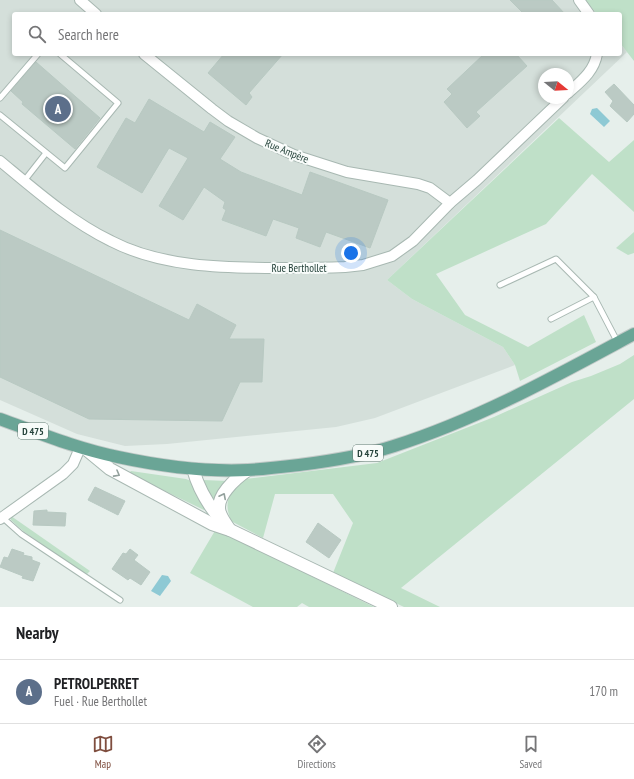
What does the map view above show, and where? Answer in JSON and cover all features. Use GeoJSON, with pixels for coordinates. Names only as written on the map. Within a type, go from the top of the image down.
{"type":"FeatureCollection","features":[{"type":"Feature","properties":{"kind":"main road","name":"D 475"},"geometry":{"type":"LineString","coordinates":[[0,419],[83,449],[149,463],[193,469],[248,470],[318,463],[344,459],[394,446],[467,419],[544,383],[634,334]]}},
{"type":"Feature","properties":{"kind":"street"},"geometry":{"type":"LineString","coordinates":[[80,0],[94,12]]}},
{"type":"Feature","properties":{"kind":"street"},"geometry":{"type":"LineString","coordinates":[[578,0],[587,12]]}},
{"type":"Feature","properties":{"kind":"street","name":"Rue Ampère"},"geometry":{"type":"LineString","coordinates":[[147,56],[223,117],[245,132],[263,141],[307,160],[347,172],[418,184],[430,188],[450,203]]}},
{"type":"Feature","properties":{"kind":"street"},"geometry":{"type":"LineString","coordinates":[[574,88],[588,74],[596,56]]}},
{"type":"Feature","properties":{"kind":"street","name":"Rue Berthollet"},"geometry":{"type":"LineString","coordinates":[[0,161],[78,222],[112,242],[135,252],[194,265],[222,267],[330,268],[363,265],[392,256],[413,241],[450,203],[477,180],[557,104]]}},
{"type":"Feature","properties":{"kind":"street"},"geometry":{"type":"LineString","coordinates":[[1,518],[63,474],[73,464],[83,449],[110,469],[212,524],[230,530],[390,607]]}},
{"type":"Feature","properties":{"kind":"street"},"geometry":{"type":"LineString","coordinates":[[193,469],[207,501],[230,530]]}},
{"type":"Feature","properties":{"kind":"street"},"geometry":{"type":"LineString","coordinates":[[230,530],[220,512],[220,503],[230,485],[236,478],[248,470]]}},
{"type":"Feature","properties":{"kind":"lane"},"geometry":{"type":"LineString","coordinates":[[0,98],[36,56]]}},
{"type":"Feature","properties":{"kind":"lane"},"geometry":{"type":"LineString","coordinates":[[1,118],[65,168],[118,104],[62,56]]}},
{"type":"Feature","properties":{"kind":"lane"},"geometry":{"type":"LineString","coordinates":[[24,181],[46,153]]}},
{"type":"Feature","properties":{"kind":"lane"},"geometry":{"type":"LineString","coordinates":[[500,284],[556,259],[594,297],[618,343]]}},
{"type":"Feature","properties":{"kind":"lane"},"geometry":{"type":"LineString","coordinates":[[551,319],[594,297]]}},
{"type":"Feature","properties":{"kind":"lane"},"geometry":{"type":"LineString","coordinates":[[1,518],[21,534],[120,600]]}},
{"type":"Feature","properties":{"kind":"shaded area"},"geometry":{"type":"Polygon","coordinates":[[[0,0],[585,0],[595,12],[12,12],[12,56],[622,56],[622,46],[627,52],[574,102],[574,68],[538,68],[538,104],[572,104],[387,280],[412,299],[503,347],[515,365],[375,418],[336,427],[167,444],[125,446],[77,434],[0,400],[0,0]]]}},
{"type":"Feature","properties":{"kind":"green space"},"geometry":{"type":"Polygon","coordinates":[[[585,0],[634,0],[634,61],[622,46],[622,12],[595,12],[585,0]]]}},
{"type":"Feature","properties":{"kind":"green space"},"geometry":{"type":"Polygon","coordinates":[[[559,118],[609,162],[634,140],[634,212],[592,174],[546,224],[436,274],[465,315],[528,347],[584,315],[596,342],[520,381],[515,365],[503,347],[412,299],[387,280],[559,118]]]}},
{"type":"Feature","properties":{"kind":"green space"},"geometry":{"type":"Polygon","coordinates":[[[634,232],[634,253],[628,255],[616,248],[634,232]]]}},
{"type":"Feature","properties":{"kind":"green space"},"geometry":{"type":"Polygon","coordinates":[[[634,355],[634,399],[401,588],[440,607],[404,607],[333,573],[353,523],[333,494],[275,494],[263,538],[231,521],[228,508],[229,497],[245,479],[377,463],[494,417],[572,382],[620,364],[634,355]]]}},
{"type":"Feature","properties":{"kind":"green space"},"geometry":{"type":"Polygon","coordinates":[[[131,471],[191,481],[206,507],[204,510],[136,477],[129,473],[131,471]]]}},
{"type":"Feature","properties":{"kind":"green space"},"geometry":{"type":"Polygon","coordinates":[[[203,480],[227,481],[216,504],[203,483],[203,480]]]}},
{"type":"Feature","properties":{"kind":"green space"},"geometry":{"type":"Polygon","coordinates":[[[11,516],[90,571],[87,574],[82,572],[23,531],[11,520],[11,516]]]}},
{"type":"Feature","properties":{"kind":"green space"},"geometry":{"type":"Polygon","coordinates":[[[216,529],[374,607],[309,607],[302,603],[297,607],[253,607],[190,573],[216,529]]]}},
{"type":"Feature","properties":{"kind":"water"},"geometry":{"type":"Polygon","coordinates":[[[597,108],[610,121],[604,127],[590,114],[592,109],[597,108]]]}},
{"type":"Feature","properties":{"kind":"water"},"geometry":{"type":"Polygon","coordinates":[[[162,575],[168,576],[171,581],[160,596],[151,591],[162,575]]]}},
{"type":"Feature","properties":{"kind":"building"},"geometry":{"type":"Polygon","coordinates":[[[510,0],[552,0],[563,12],[522,12],[510,0]]]}},
{"type":"Feature","properties":{"kind":"building"},"geometry":{"type":"Polygon","coordinates":[[[222,56],[281,56],[249,93],[252,97],[246,105],[208,73],[222,56]]]}},
{"type":"Feature","properties":{"kind":"building"},"geometry":{"type":"Polygon","coordinates":[[[482,56],[518,56],[527,66],[476,112],[480,116],[467,128],[444,102],[452,94],[447,89],[482,56]]]}},
{"type":"Feature","properties":{"kind":"building"},"geometry":{"type":"Polygon","coordinates":[[[36,62],[100,118],[75,149],[22,104],[23,102],[11,91],[36,62]]]}},
{"type":"Feature","properties":{"kind":"building"},"geometry":{"type":"Polygon","coordinates":[[[614,84],[634,105],[634,114],[627,122],[610,106],[613,101],[605,92],[614,84]]]}},
{"type":"Feature","properties":{"kind":"building"},"geometry":{"type":"Polygon","coordinates":[[[149,99],[204,132],[210,122],[235,137],[220,159],[241,172],[302,195],[310,172],[388,200],[370,248],[326,232],[320,247],[296,238],[299,228],[273,219],[266,236],[222,220],[226,210],[223,208],[225,202],[204,187],[183,220],[159,206],[188,158],[169,148],[142,193],[97,167],[126,118],[135,123],[149,99]]]}},
{"type":"Feature","properties":{"kind":"building"},"geometry":{"type":"Polygon","coordinates":[[[0,230],[189,320],[197,304],[236,325],[229,339],[264,339],[262,382],[240,382],[222,421],[89,419],[0,377],[0,230]]]}},
{"type":"Feature","properties":{"kind":"building"},"geometry":{"type":"Polygon","coordinates":[[[95,487],[125,501],[118,515],[88,500],[95,487]]]}},
{"type":"Feature","properties":{"kind":"building"},"geometry":{"type":"Polygon","coordinates":[[[47,510],[47,512],[66,513],[65,526],[33,525],[34,511],[47,510]]]}},
{"type":"Feature","properties":{"kind":"building"},"geometry":{"type":"Polygon","coordinates":[[[318,523],[341,540],[329,558],[306,542],[318,523]]]}},
{"type":"Feature","properties":{"kind":"building"},"geometry":{"type":"Polygon","coordinates":[[[12,549],[24,553],[23,555],[32,557],[32,560],[40,563],[33,581],[22,578],[23,576],[0,567],[4,557],[8,558],[12,549]]]}},
{"type":"Feature","properties":{"kind":"building"},"geometry":{"type":"Polygon","coordinates":[[[130,549],[138,555],[134,560],[150,572],[141,585],[130,578],[128,580],[112,569],[123,553],[126,554],[130,549]]]}},
{"type":"Feature","properties":{"kind":"place","name":"PETROLPERRET"},"geometry":{"type":"Point","coordinates":[58,109]}}]}
